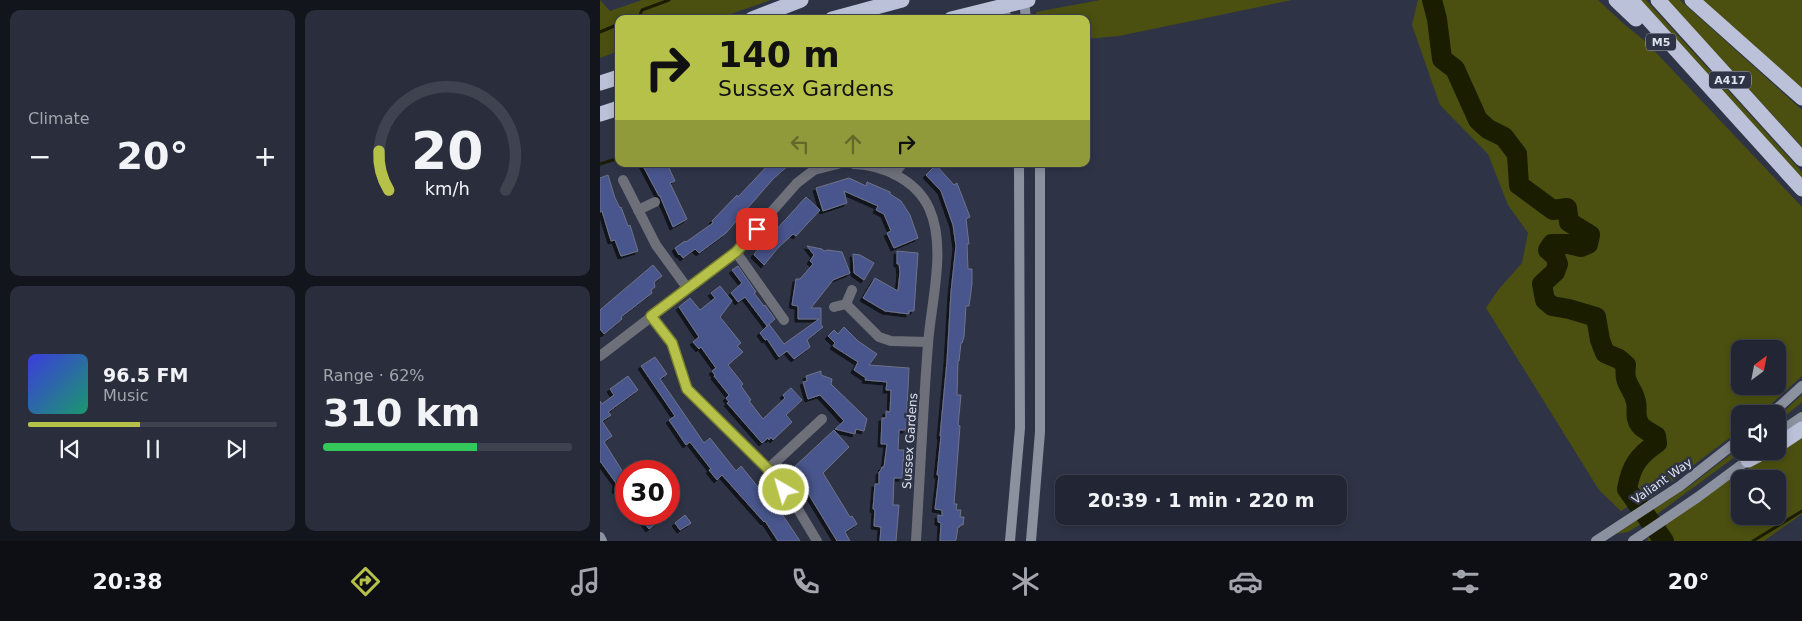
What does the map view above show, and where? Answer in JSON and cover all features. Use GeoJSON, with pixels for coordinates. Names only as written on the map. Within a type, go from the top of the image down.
{"type":"FeatureCollection","features":[{"type":"Feature","properties":{"kind":"highway"},"geometry":{"type":"LineString","coordinates":[[762,15],[801,0]]}},
{"type":"Feature","properties":{"kind":"highway"},"geometry":{"type":"LineString","coordinates":[[847,15],[902,0]]}},
{"type":"Feature","properties":{"kind":"highway"},"geometry":{"type":"LineString","coordinates":[[967,15],[1028,0]]}},
{"type":"Feature","properties":{"kind":"highway","name":"M5"},"geometry":{"type":"LineString","coordinates":[[1616,0],[1706,83]]}},
{"type":"Feature","properties":{"kind":"highway","name":"A417"},"geometry":{"type":"LineString","coordinates":[[1631,0],[1802,188]]}},
{"type":"Feature","properties":{"kind":"highway","name":"A417"},"geometry":{"type":"LineString","coordinates":[[1658,0],[1802,159]]}},
{"type":"Feature","properties":{"kind":"highway"},"geometry":{"type":"LineString","coordinates":[[1692,0],[1802,98]]}},
{"type":"Feature","properties":{"kind":"highway"},"geometry":{"type":"LineString","coordinates":[[600,83],[615,78]]}},
{"type":"Feature","properties":{"kind":"highway"},"geometry":{"type":"LineString","coordinates":[[600,114],[615,109]]}},
{"type":"Feature","properties":{"kind":"highway"},"geometry":{"type":"LineString","coordinates":[[1786,439],[1802,430]]}},
{"type":"Feature","properties":{"kind":"street"},"geometry":{"type":"LineString","coordinates":[[1004,0],[1006,15]]}},
{"type":"Feature","properties":{"kind":"street"},"geometry":{"type":"LineString","coordinates":[[1024,0],[1026,15]]}},
{"type":"Feature","properties":{"kind":"street"},"geometry":{"type":"LineString","coordinates":[[600,356],[736,252],[797,183],[814,170],[826,167]]}},
{"type":"Feature","properties":{"kind":"street","name":"Sussex Gardens"},"geometry":{"type":"LineString","coordinates":[[876,167],[906,181],[920,195],[929,208],[937,249],[928,342],[916,541]]}},
{"type":"Feature","properties":{"kind":"street"},"geometry":{"type":"LineString","coordinates":[[894,174],[900,167]]}},
{"type":"Feature","properties":{"kind":"street"},"geometry":{"type":"LineString","coordinates":[[1010,541],[1020,428],[1019,167]]}},
{"type":"Feature","properties":{"kind":"street"},"geometry":{"type":"LineString","coordinates":[[1031,541],[1040,432],[1040,167]]}},
{"type":"Feature","properties":{"kind":"street"},"geometry":{"type":"LineString","coordinates":[[623,180],[656,245],[688,289]]}},
{"type":"Feature","properties":{"kind":"street"},"geometry":{"type":"LineString","coordinates":[[638,210],[655,202]]}},
{"type":"Feature","properties":{"kind":"street"},"geometry":{"type":"LineString","coordinates":[[736,252],[784,320]]}},
{"type":"Feature","properties":{"kind":"street"},"geometry":{"type":"LineString","coordinates":[[846,304],[852,290]]}},
{"type":"Feature","properties":{"kind":"street"},"geometry":{"type":"LineString","coordinates":[[846,304],[879,337],[890,341],[928,342]]}},
{"type":"Feature","properties":{"kind":"street"},"geometry":{"type":"LineString","coordinates":[[834,307],[846,304]]}},
{"type":"Feature","properties":{"kind":"street"},"geometry":{"type":"LineString","coordinates":[[651,316],[672,343],[687,389],[768,469],[793,501],[817,541]]}},
{"type":"Feature","properties":{"kind":"street"},"geometry":{"type":"LineString","coordinates":[[1781,405],[1802,386]]}},
{"type":"Feature","properties":{"kind":"street"},"geometry":{"type":"LineString","coordinates":[[768,469],[818,423],[805,417]]}},
{"type":"Feature","properties":{"kind":"street"},"geometry":{"type":"LineString","coordinates":[[1786,428],[1802,417]]}},
{"type":"Feature","properties":{"kind":"street","name":"Valiant Way"},"geometry":{"type":"LineString","coordinates":[[1596,541],[1680,486],[1731,446]]}},
{"type":"Feature","properties":{"kind":"street"},"geometry":{"type":"LineString","coordinates":[[1634,540],[1669,518],[1748,460]]}},
{"type":"Feature","properties":{"kind":"street"},"geometry":{"type":"LineString","coordinates":[[600,537],[602,541]]}},
{"type":"Feature","properties":{"kind":"green space"},"geometry":{"type":"Polygon","coordinates":[[[600,0],[610,11],[642,0],[771,0],[728,15],[615,15],[615,52],[600,58],[600,0]]]}},
{"type":"Feature","properties":{"kind":"green space"},"geometry":{"type":"Polygon","coordinates":[[[1100,0],[1292,0],[1119,36],[1090,39],[1090,15],[1036,15],[1036,12],[1100,0]]]}},
{"type":"Feature","properties":{"kind":"green space"},"geometry":{"type":"Polygon","coordinates":[[[1418,0],[1598,0],[1645,41],[1802,207],[1802,376],[1786,390],[1786,340],[1731,340],[1731,395],[1781,395],[1770,405],[1731,405],[1731,437],[1650,498],[1647,495],[1621,511],[1599,490],[1486,308],[1498,290],[1522,263],[1528,233],[1508,205],[1488,154],[1440,105],[1412,25],[1418,0]]]}},
{"type":"Feature","properties":{"kind":"green space"},"geometry":{"type":"Polygon","coordinates":[[[1639,0],[1646,0],[1802,172],[1802,180],[1639,0]]]}},
{"type":"Feature","properties":{"kind":"green space"},"geometry":{"type":"Polygon","coordinates":[[[1667,0],[1680,0],[1802,110],[1802,147],[1667,0]]]}},
{"type":"Feature","properties":{"kind":"green space"},"geometry":{"type":"Polygon","coordinates":[[[1701,0],[1802,0],[1802,90],[1701,0]]]}},
{"type":"Feature","properties":{"kind":"green space"},"geometry":{"type":"Polygon","coordinates":[[[1802,395],[1802,402],[1786,415],[1786,409],[1802,395]]]}},
{"type":"Feature","properties":{"kind":"green space"},"geometry":{"type":"Polygon","coordinates":[[[1802,435],[1802,514],[1764,541],[1647,541],[1648,538],[1706,495],[1731,479],[1731,525],[1786,525],[1786,470],[1746,470],[1762,460],[1786,460],[1786,445],[1802,435]]]}},
{"type":"Feature","properties":{"kind":"green space"},"geometry":{"type":"Polygon","coordinates":[[[1731,454],[1731,460],[1660,512],[1628,532],[1616,534],[1691,485],[1731,454]]]}},
{"type":"Feature","properties":{"kind":"building"},"geometry":{"type":"Polygon","coordinates":[[[644,167],[668,167],[675,181],[670,183],[687,219],[673,227],[644,167]]]}},
{"type":"Feature","properties":{"kind":"building"},"geometry":{"type":"Polygon","coordinates":[[[766,167],[787,167],[773,179],[726,233],[699,253],[695,249],[683,258],[679,255],[675,248],[713,223],[712,221],[737,195],[738,197],[766,167]]]}},
{"type":"Feature","properties":{"kind":"building"},"geometry":{"type":"Polygon","coordinates":[[[934,167],[938,167],[954,185],[957,183],[970,217],[966,219],[969,244],[967,244],[968,269],[972,269],[972,284],[969,306],[966,306],[964,337],[958,361],[957,395],[961,395],[954,504],[957,504],[956,510],[961,510],[960,517],[964,517],[963,525],[958,527],[956,540],[954,541],[940,541],[941,523],[938,522],[938,515],[942,516],[942,510],[935,509],[956,246],[953,225],[941,191],[926,175],[934,167]]]}},
{"type":"Feature","properties":{"kind":"building"},"geometry":{"type":"Polygon","coordinates":[[[608,175],[615,198],[621,207],[628,226],[630,225],[638,251],[621,256],[615,240],[611,241],[602,211],[600,212],[600,178],[608,175]]]}},
{"type":"Feature","properties":{"kind":"building"},"geometry":{"type":"Polygon","coordinates":[[[849,178],[866,186],[867,182],[890,192],[890,194],[901,201],[910,215],[918,238],[894,248],[887,233],[891,231],[884,214],[876,210],[878,206],[844,191],[847,203],[823,211],[816,188],[849,178]]]}},
{"type":"Feature","properties":{"kind":"building"},"geometry":{"type":"Polygon","coordinates":[[[806,197],[820,210],[796,236],[793,234],[778,248],[764,265],[754,255],[755,253],[806,197]]]}},
{"type":"Feature","properties":{"kind":"building"},"geometry":{"type":"Polygon","coordinates":[[[807,246],[824,251],[842,252],[850,273],[833,280],[811,308],[821,308],[821,325],[823,327],[807,340],[810,347],[794,359],[787,351],[779,357],[767,339],[765,340],[760,333],[769,324],[784,344],[819,319],[798,319],[798,306],[792,305],[796,279],[800,279],[813,264],[810,261],[814,255],[807,246]]]}},
{"type":"Feature","properties":{"kind":"building"},"geometry":{"type":"Polygon","coordinates":[[[897,251],[918,253],[914,311],[909,311],[909,314],[885,311],[863,298],[875,278],[898,291],[900,272],[899,264],[897,264],[897,251]]]}},
{"type":"Feature","properties":{"kind":"building"},"geometry":{"type":"Polygon","coordinates":[[[853,254],[860,255],[874,263],[864,280],[854,273],[853,254]]]}},
{"type":"Feature","properties":{"kind":"building"},"geometry":{"type":"Polygon","coordinates":[[[653,265],[662,276],[654,282],[655,287],[651,290],[652,293],[621,317],[622,319],[604,334],[600,329],[600,310],[653,265]]]}},
{"type":"Feature","properties":{"kind":"building"},"geometry":{"type":"Polygon","coordinates":[[[738,266],[756,292],[754,293],[775,319],[767,326],[745,297],[738,302],[731,293],[742,283],[732,270],[738,266]]]}},
{"type":"Feature","properties":{"kind":"building"},"geometry":{"type":"Polygon","coordinates":[[[720,286],[732,301],[720,317],[741,343],[737,346],[743,352],[728,365],[743,384],[741,386],[751,400],[749,401],[763,419],[785,398],[783,395],[791,388],[802,400],[786,415],[792,422],[773,440],[771,437],[762,443],[727,403],[729,402],[726,398],[729,395],[712,371],[716,368],[701,347],[699,349],[693,342],[699,337],[679,307],[690,298],[700,310],[715,298],[711,293],[720,286]]]}},
{"type":"Feature","properties":{"kind":"building"},"geometry":{"type":"Polygon","coordinates":[[[844,327],[858,341],[877,354],[869,365],[909,368],[906,430],[899,430],[898,450],[904,450],[902,478],[894,478],[893,505],[899,505],[896,541],[880,541],[881,527],[874,526],[875,510],[873,509],[875,484],[879,484],[879,472],[884,467],[887,444],[881,444],[882,418],[886,418],[886,411],[890,412],[891,390],[886,390],[887,382],[865,380],[866,378],[854,370],[858,362],[833,346],[835,343],[828,336],[834,330],[838,334],[844,327]]]}},
{"type":"Feature","properties":{"kind":"building"},"geometry":{"type":"Polygon","coordinates":[[[655,357],[667,374],[660,379],[704,443],[710,438],[736,471],[741,466],[767,498],[770,496],[800,541],[778,541],[765,521],[722,475],[717,480],[690,442],[686,445],[669,420],[675,416],[641,366],[655,357]]]}},
{"type":"Feature","properties":{"kind":"building"},"geometry":{"type":"Polygon","coordinates":[[[821,371],[821,375],[832,379],[831,384],[867,419],[864,431],[856,429],[855,434],[835,429],[844,421],[820,395],[808,399],[803,382],[807,381],[806,376],[821,371]]]}},
{"type":"Feature","properties":{"kind":"building"},"geometry":{"type":"Polygon","coordinates":[[[628,376],[638,390],[608,412],[611,415],[602,421],[612,436],[604,442],[615,460],[615,482],[600,461],[600,401],[602,404],[614,395],[610,389],[628,376]]]}},
{"type":"Feature","properties":{"kind":"building"},"geometry":{"type":"Polygon","coordinates":[[[834,430],[849,447],[823,473],[850,517],[852,516],[857,524],[845,532],[850,541],[837,541],[803,485],[791,470],[834,430]]]}},
{"type":"Feature","properties":{"kind":"building"},"geometry":{"type":"Polygon","coordinates":[[[685,515],[691,523],[680,530],[676,525],[680,525],[680,519],[685,515]]]}},
{"type":"Feature","properties":{"kind":"building"},"geometry":{"type":"Polygon","coordinates":[[[646,525],[654,525],[649,529],[646,525]]]}},
{"type":"Feature","properties":{"kind":"waterway"},"geometry":{"type":"LineString","coordinates":[[640,15],[642,10],[669,0]]}},
{"type":"Feature","properties":{"kind":"waterway"},"geometry":{"type":"LineString","coordinates":[[1432,0],[1437,19],[1442,59],[1455,69],[1478,120],[1488,129],[1504,137],[1517,154],[1519,185],[1553,210],[1567,208],[1569,222],[1590,235],[1588,244],[1581,247],[1568,244],[1552,244],[1548,250],[1555,256],[1558,264],[1555,272],[1542,284],[1545,300],[1552,306],[1596,317],[1600,340],[1605,353],[1619,359],[1626,365],[1627,382],[1635,397],[1638,422],[1643,428],[1656,436],[1657,443],[1636,462],[1627,489],[1664,541]]}},
{"type":"Feature","properties":{"kind":"waterway"},"geometry":{"type":"LineString","coordinates":[[600,32],[615,26]]}},
{"type":"Feature","properties":{"kind":"waterway"},"geometry":{"type":"LineString","coordinates":[[600,164],[615,159]]}},
{"type":"Feature","properties":{"kind":"waterway"},"geometry":{"type":"LineString","coordinates":[[1753,541],[1802,511]]}},
{"type":"Feature","properties":{"kind":"route"},"geometry":{"type":"LineString","coordinates":[[757,229],[736,252],[651,316],[672,343],[687,389],[768,469],[784,490]]}}]}
